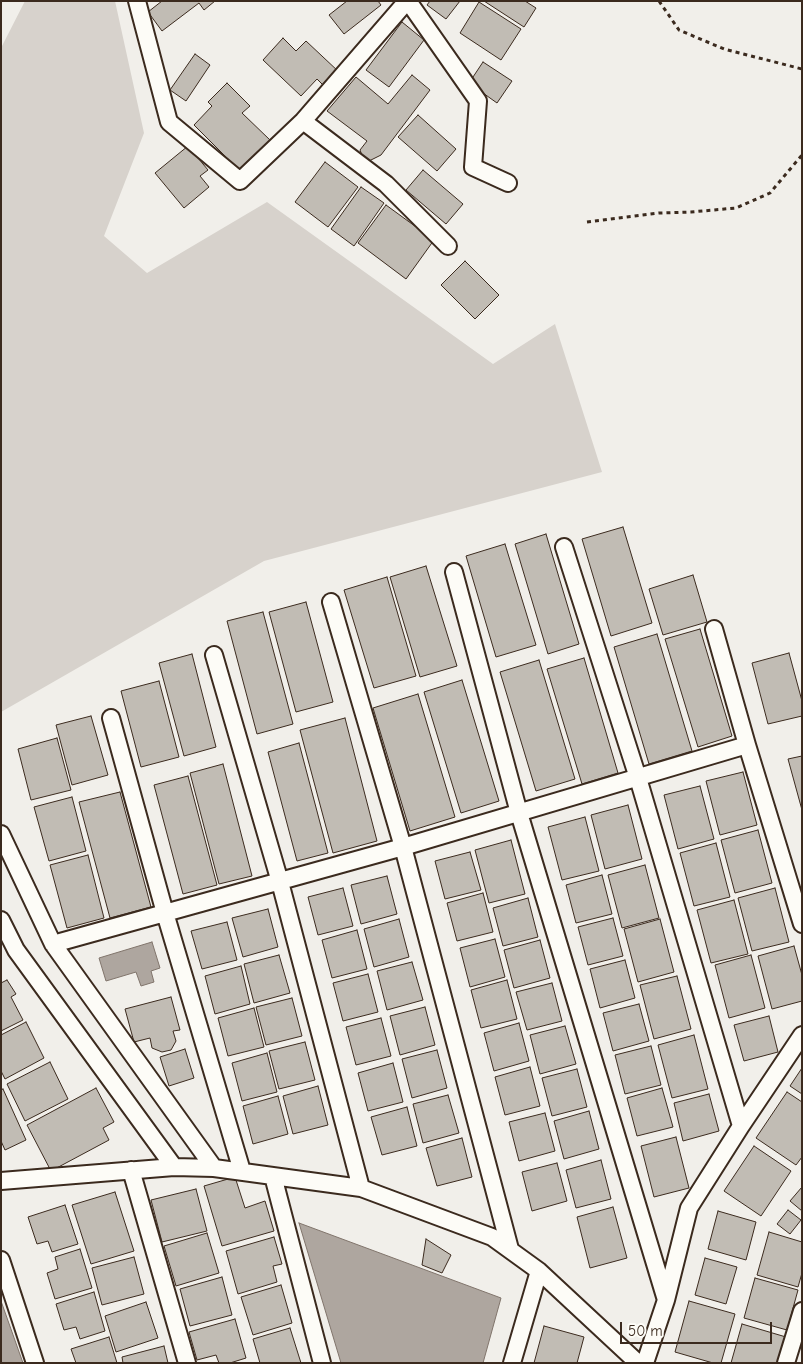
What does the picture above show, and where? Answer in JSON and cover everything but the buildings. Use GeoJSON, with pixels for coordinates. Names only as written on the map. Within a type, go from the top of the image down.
{"type":"FeatureCollection","features":[{"type":"Feature","properties":{"kind":"street"},"geometry":{"type":"LineString","coordinates":[[137,1],[169,122],[240,181],[303,121],[408,1],[478,101],[473,167],[508,183]]}},
{"type":"Feature","properties":{"kind":"street"},"geometry":{"type":"LineString","coordinates":[[303,121],[386,184],[448,246]]}},
{"type":"Feature","properties":{"kind":"street"},"geometry":{"type":"LineString","coordinates":[[564,547],[638,778],[741,1126]]}},
{"type":"Feature","properties":{"kind":"street"},"geometry":{"type":"LineString","coordinates":[[454,572],[519,812],[666,1300]]}},
{"type":"Feature","properties":{"kind":"street"},"geometry":{"type":"LineString","coordinates":[[331,602],[403,848],[510,1249]]}},
{"type":"Feature","properties":{"kind":"street"},"geometry":{"type":"LineString","coordinates":[[714,629],[747,745],[802,924]]}},
{"type":"Feature","properties":{"kind":"street"},"geometry":{"type":"LineString","coordinates":[[214,655],[280,882],[361,1188]]}},
{"type":"Feature","properties":{"kind":"street"},"geometry":{"type":"LineString","coordinates":[[111,718],[165,913],[242,1171]]}},
{"type":"Feature","properties":{"kind":"street"},"geometry":{"type":"LineString","coordinates":[[53,944],[403,848],[747,745]]}},
{"type":"Feature","properties":{"kind":"street"},"geometry":{"type":"LineString","coordinates":[[1,834],[53,944],[214,1168]]}},
{"type":"Feature","properties":{"kind":"street"},"geometry":{"type":"LineString","coordinates":[[1,920],[16,950],[174,1167]]}},
{"type":"Feature","properties":{"kind":"street"},"geometry":{"type":"LineString","coordinates":[[645,1363],[666,1300],[689,1208],[802,1035]]}},
{"type":"Feature","properties":{"kind":"street"},"geometry":{"type":"LineString","coordinates":[[1,1181],[174,1167],[242,1171],[361,1188],[492,1237],[539,1271],[638,1363]]}},
{"type":"Feature","properties":{"kind":"street"},"geometry":{"type":"LineString","coordinates":[[132,1170],[187,1363]]}},
{"type":"Feature","properties":{"kind":"street"},"geometry":{"type":"LineString","coordinates":[[272,1176],[322,1363]]}},
{"type":"Feature","properties":{"kind":"street"},"geometry":{"type":"LineString","coordinates":[[1,1260],[36,1363]]}},
{"type":"Feature","properties":{"kind":"street"},"geometry":{"type":"LineString","coordinates":[[512,1363],[539,1271]]}},
{"type":"Feature","properties":{"kind":"street"},"geometry":{"type":"LineString","coordinates":[[786,1363],[802,1311]]}},
{"type":"Feature","properties":{"kind":"path"},"geometry":{"type":"LineString","coordinates":[[659,1],[679,30],[724,48],[802,70]]}},
{"type":"Feature","properties":{"kind":"path"},"geometry":{"type":"LineString","coordinates":[[587,222],[659,213],[736,208],[770,193],[802,155]]}},
{"type":"Feature","properties":{"kind":"shaded area"},"geometry":{"type":"Polygon","coordinates":[[[25,1],[115,1],[144,133],[104,236],[147,273],[267,202],[493,364],[555,324],[602,472],[264,561],[1,712],[1,48],[25,1]]]}},
{"type":"Feature","properties":{"kind":"shaded area"},"geometry":{"type":"Polygon","coordinates":[[[152,942],[160,968],[151,971],[154,982],[141,986],[136,972],[106,981],[99,958],[152,942]]]}},
{"type":"Feature","properties":{"kind":"shaded area"},"geometry":{"type":"Polygon","coordinates":[[[299,1223],[501,1298],[483,1363],[341,1363],[299,1223]]]}},
{"type":"Feature","properties":{"kind":"shaded area"},"geometry":{"type":"Polygon","coordinates":[[[1,1301],[23,1363],[1,1363],[1,1301]]]}}]}
